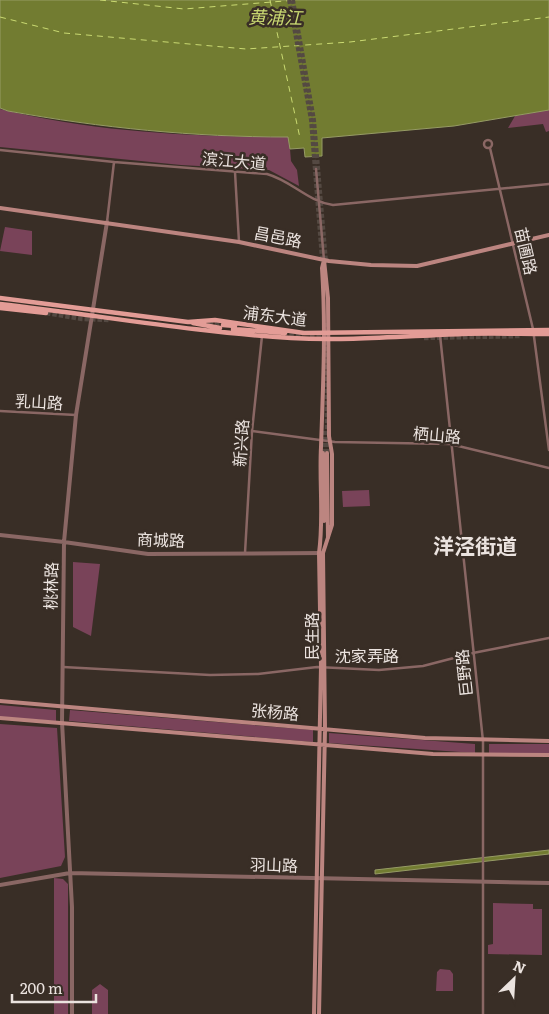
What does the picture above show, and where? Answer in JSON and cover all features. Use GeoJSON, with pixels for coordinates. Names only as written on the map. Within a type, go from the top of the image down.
{"type":"FeatureCollection","features":[{"type":"Feature","properties":{"kind":"main road","name":"昌邑路"},"geometry":{"type":"LineString","coordinates":[[0,208],[240,242],[324,260],[371,265],[417,266],[513,245],[549,235]]}},
{"type":"Feature","properties":{"kind":"main road","name":"民生路"},"geometry":{"type":"LineString","coordinates":[[321,553],[328,542],[332,525],[332,454],[322,268],[324,260]]}},
{"type":"Feature","properties":{"kind":"main road","name":"浦东大道"},"geometry":{"type":"LineString","coordinates":[[0,298],[93,312],[142,322],[262,335],[326,336],[533,332],[549,330]]}},
{"type":"Feature","properties":{"kind":"main road","name":"浦东大道"},"geometry":{"type":"LineString","coordinates":[[0,306],[93,312],[188,322],[215,320],[291,333],[326,336]]}},
{"type":"Feature","properties":{"kind":"main road"},"geometry":{"type":"LineString","coordinates":[[0,306],[46,314]]}},
{"type":"Feature","properties":{"kind":"main road"},"geometry":{"type":"LineString","coordinates":[[223,325],[291,333]]}},
{"type":"Feature","properties":{"kind":"main road","name":"浦东大道"},"geometry":{"type":"LineString","coordinates":[[533,332],[549,334]]}},
{"type":"Feature","properties":{"kind":"main road","name":"民生路"},"geometry":{"type":"LineString","coordinates":[[319,1014],[323,668],[321,440],[326,336]]}},
{"type":"Feature","properties":{"kind":"main road"},"geometry":{"type":"LineString","coordinates":[[321,535],[324,521],[325,453],[328,542]]}},
{"type":"Feature","properties":{"kind":"main road","name":"张杨路"},"geometry":{"type":"LineString","coordinates":[[0,701],[483,741],[549,741]]}},
{"type":"Feature","properties":{"kind":"main road","name":"张杨路"},"geometry":{"type":"LineString","coordinates":[[0,718],[321,746],[483,755],[549,755]]}},
{"type":"Feature","properties":{"kind":"main road","name":"民生路"},"geometry":{"type":"LineString","coordinates":[[314,1014],[320,879]]}},
{"type":"Feature","properties":{"kind":"street","name":"苗圃路"},"geometry":{"type":"LineString","coordinates":[[490,148],[533,332],[549,450]]}},
{"type":"Feature","properties":{"kind":"street","name":"滨江大道"},"geometry":{"type":"LineString","coordinates":[[0,150],[276,176],[307,197],[334,205],[549,184]]}},
{"type":"Feature","properties":{"kind":"street","name":"桃林路"},"geometry":{"type":"LineString","coordinates":[[72,1014],[70,873],[62,722],[64,542],[76,415],[107,222],[114,162]]}},
{"type":"Feature","properties":{"kind":"street","name":"民生路"},"geometry":{"type":"LineString","coordinates":[[316,169],[324,260]]}},
{"type":"Feature","properties":{"kind":"street"},"geometry":{"type":"LineString","coordinates":[[235,172],[240,242]]}},
{"type":"Feature","properties":{"kind":"street","name":"巨野路"},"geometry":{"type":"LineString","coordinates":[[440,333],[450,444],[483,741],[483,1014]]}},
{"type":"Feature","properties":{"kind":"street","name":"新兴路"},"geometry":{"type":"LineString","coordinates":[[245,553],[252,430],[262,335]]}},
{"type":"Feature","properties":{"kind":"street","name":"乳山路"},"geometry":{"type":"LineString","coordinates":[[0,411],[76,415]]}},
{"type":"Feature","properties":{"kind":"street"},"geometry":{"type":"LineString","coordinates":[[252,430],[321,440]]}},
{"type":"Feature","properties":{"kind":"street","name":"栖山路"},"geometry":{"type":"LineString","coordinates":[[321,440],[450,444],[549,468]]}},
{"type":"Feature","properties":{"kind":"street","name":"商城路"},"geometry":{"type":"LineString","coordinates":[[0,536],[64,542],[148,554],[321,553]]}},
{"type":"Feature","properties":{"kind":"street","name":"沈家弄路"},"geometry":{"type":"LineString","coordinates":[[62,667],[210,675],[258,674],[323,668],[379,670],[423,666],[473,653],[549,638]]}},
{"type":"Feature","properties":{"kind":"street","name":"羽山路"},"geometry":{"type":"LineString","coordinates":[[0,885],[70,873],[549,883]]}},
{"type":"Feature","properties":{"kind":"shaded area"},"geometry":{"type":"Polygon","coordinates":[[[0,109],[71,123],[143,132],[289,137],[291,161],[297,170],[299,186],[269,170],[181,165],[0,147],[0,109]]]}},
{"type":"Feature","properties":{"kind":"shaded area"},"geometry":{"type":"Polygon","coordinates":[[[549,110],[549,131],[546,132],[543,124],[508,128],[515,116],[549,110]]]}},
{"type":"Feature","properties":{"kind":"shaded area"},"geometry":{"type":"Polygon","coordinates":[[[5,227],[32,231],[32,255],[0,251],[5,227]]]}},
{"type":"Feature","properties":{"kind":"shaded area"},"geometry":{"type":"Polygon","coordinates":[[[369,490],[370,506],[343,507],[342,491],[369,490]]]}},
{"type":"Feature","properties":{"kind":"shaded area"},"geometry":{"type":"Polygon","coordinates":[[[73,562],[100,564],[91,636],[73,627],[73,562]]]}},
{"type":"Feature","properties":{"kind":"shaded area"},"geometry":{"type":"Polygon","coordinates":[[[0,705],[56,710],[56,721],[0,717],[0,705]]]}},
{"type":"Feature","properties":{"kind":"shaded area"},"geometry":{"type":"Polygon","coordinates":[[[70,710],[313,730],[313,742],[69,721],[70,710]]]}},
{"type":"Feature","properties":{"kind":"shaded area"},"geometry":{"type":"Polygon","coordinates":[[[0,724],[57,728],[65,857],[61,866],[0,878],[0,724]]]}},
{"type":"Feature","properties":{"kind":"shaded area"},"geometry":{"type":"Polygon","coordinates":[[[329,733],[475,744],[475,753],[329,743],[329,733]]]}},
{"type":"Feature","properties":{"kind":"shaded area"},"geometry":{"type":"Polygon","coordinates":[[[489,744],[549,744],[549,754],[489,754],[489,744]]]}},
{"type":"Feature","properties":{"kind":"shaded area"},"geometry":{"type":"Polygon","coordinates":[[[54,878],[63,879],[68,884],[68,1014],[54,1014],[54,878]]]}},
{"type":"Feature","properties":{"kind":"shaded area"},"geometry":{"type":"Polygon","coordinates":[[[493,903],[533,904],[533,909],[542,909],[542,955],[488,954],[488,945],[493,944],[493,903]]]}},
{"type":"Feature","properties":{"kind":"shaded area"},"geometry":{"type":"Polygon","coordinates":[[[440,969],[450,970],[453,974],[453,991],[436,991],[437,972],[440,969]]]}},
{"type":"Feature","properties":{"kind":"shaded area"},"geometry":{"type":"Polygon","coordinates":[[[100,984],[108,990],[108,1014],[92,1014],[92,990],[100,984]]]}},
{"type":"Feature","properties":{"kind":"water","name":"黄浦江"},"geometry":{"type":"Polygon","coordinates":[[[0,0],[549,0],[549,110],[454,126],[322,138],[322,156],[305,157],[304,148],[290,149],[288,137],[182,133],[113,127],[8,111],[0,108],[0,0]]]}},
{"type":"Feature","properties":{"kind":"water"},"geometry":{"type":"Polygon","coordinates":[[[549,850],[549,854],[375,874],[375,870],[549,850]]]}},
{"type":"Feature","properties":{"kind":"ferry route"},"geometry":{"type":"LineString","coordinates":[[100,0],[184,9],[297,0]]}},
{"type":"Feature","properties":{"kind":"ferry route"},"geometry":{"type":"LineString","coordinates":[[270,0],[300,138]]}},
{"type":"Feature","properties":{"kind":"ferry route"},"geometry":{"type":"LineString","coordinates":[[0,17],[64,33],[246,49],[350,42],[549,17]]}},
{"type":"Feature","properties":{"kind":"tunnel"},"geometry":{"type":"LineString","coordinates":[[289,0],[311,120],[322,260]]}},
{"type":"Feature","properties":{"kind":"tunnel"},"geometry":{"type":"LineString","coordinates":[[293,0],[314,120],[326,261]]}},
{"type":"Feature","properties":{"kind":"tunnel"},"geometry":{"type":"LineString","coordinates":[[46,313],[82,319],[110,320]]}},
{"type":"Feature","properties":{"kind":"tunnel"},"geometry":{"type":"LineString","coordinates":[[202,322],[223,325]]}},
{"type":"Feature","properties":{"kind":"tunnel"},"geometry":{"type":"LineString","coordinates":[[326,323],[327,453]]}},
{"type":"Feature","properties":{"kind":"tunnel"},"geometry":{"type":"LineString","coordinates":[[283,333],[303,335]]}},
{"type":"Feature","properties":{"kind":"tunnel"},"geometry":{"type":"LineString","coordinates":[[310,335],[328,335]]}},
{"type":"Feature","properties":{"kind":"tunnel"},"geometry":{"type":"LineString","coordinates":[[424,338],[521,336]]}},
{"type":"Feature","properties":{"kind":"tunnel"},"geometry":{"type":"LineString","coordinates":[[323,430],[323,453]]}},
{"type":"Feature","properties":{"kind":"district","name":"洋泾街道"},"geometry":{"type":"Point","coordinates":[475,547]}}]}
